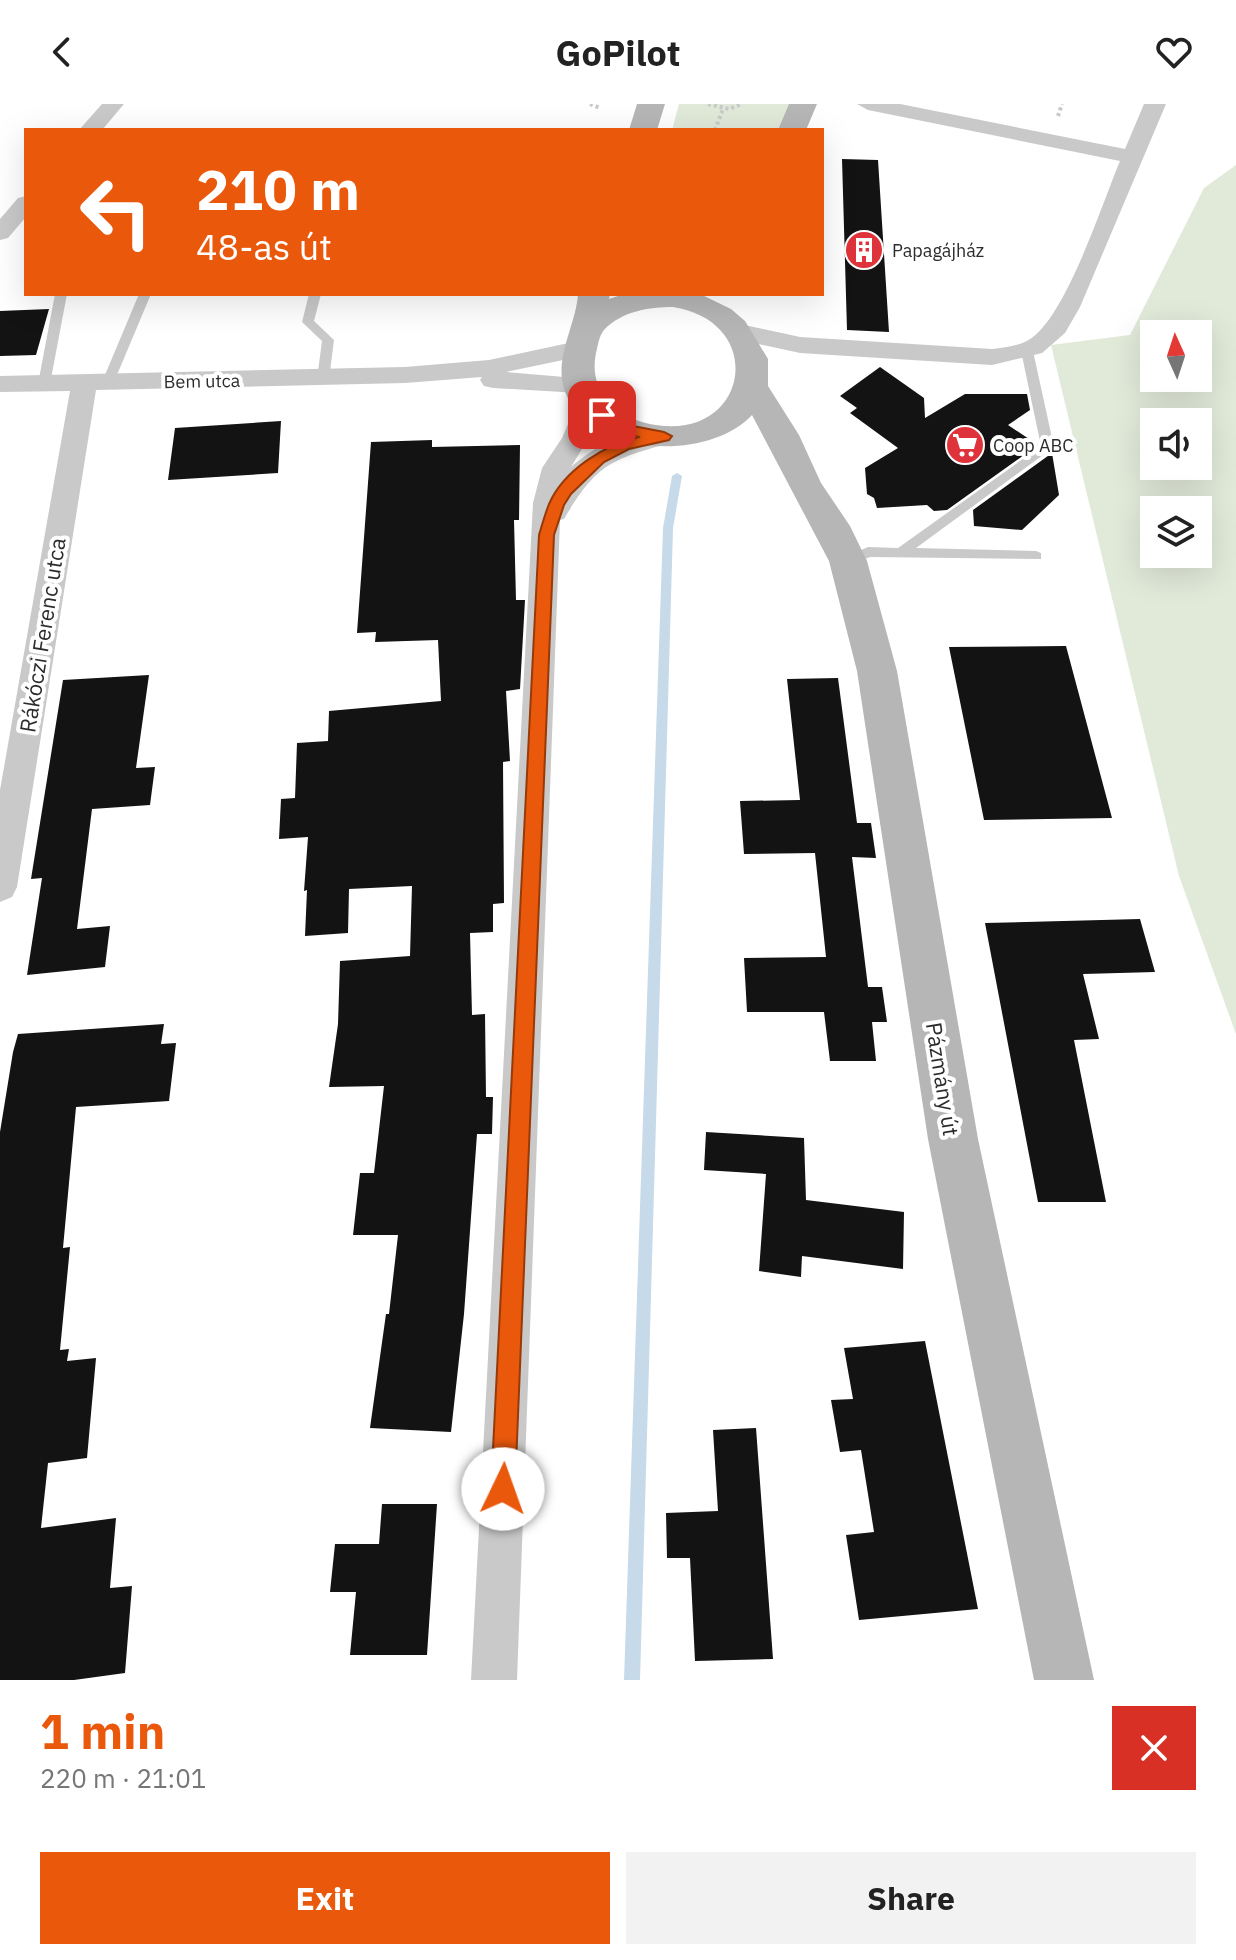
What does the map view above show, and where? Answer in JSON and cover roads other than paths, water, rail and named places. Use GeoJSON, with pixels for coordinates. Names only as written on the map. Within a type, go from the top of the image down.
{"type":"FeatureCollection","features":[{"type":"Feature","properties":{"kind":"main road"},"geometry":{"type":"LineString","coordinates":[[644,128],[651,104]]}},
{"type":"Feature","properties":{"kind":"main road"},"geometry":{"type":"LineString","coordinates":[[793,128],[803,104]]}},
{"type":"Feature","properties":{"kind":"main road"},"geometry":{"type":"LineString","coordinates":[[582,339],[618,305],[658,297],[689,301],[708,307],[740,332],[751,350],[752,382],[739,409],[711,427],[664,436],[629,430],[602,415],[584,394],[582,339],[593,296]]}},
{"type":"Feature","properties":{"kind":"main road"},"geometry":{"type":"LineString","coordinates":[[740,332],[746,296]]}},
{"type":"Feature","properties":{"kind":"main road","name":"Pázmány út"},"geometry":{"type":"LineString","coordinates":[[752,382],[782,435],[805,486],[832,526],[848,561],[877,671],[953,1139],[1064,1680]]}},
{"type":"Feature","properties":{"kind":"main road","name":"Pázmány út"},"geometry":{"type":"LineString","coordinates":[[711,427],[749,443],[776,460],[805,486]]}},
{"type":"Feature","properties":{"kind":"street"},"geometry":{"type":"LineString","coordinates":[[92,128],[113,104]]}},
{"type":"Feature","properties":{"kind":"street"},"geometry":{"type":"LineString","coordinates":[[868,104],[1133,157]]}},
{"type":"Feature","properties":{"kind":"street"},"geometry":{"type":"LineString","coordinates":[[740,332],[800,345],[881,352],[992,357],[1027,351],[1052,334],[1063,318],[1155,104]]}},
{"type":"Feature","properties":{"kind":"street"},"geometry":{"type":"LineString","coordinates":[[0,233],[24,205]]}},
{"type":"Feature","properties":{"kind":"street","name":"Bem utca"},"geometry":{"type":"LineString","coordinates":[[0,384],[405,375],[489,368],[582,339]]}},
{"type":"Feature","properties":{"kind":"street"},"geometry":{"type":"LineString","coordinates":[[752,382],[780,363],[799,358],[881,352]]}},
{"type":"Feature","properties":{"kind":"street","name":"Bem utca"},"geometry":{"type":"LineString","coordinates":[[405,375],[584,394]]}},
{"type":"Feature","properties":{"kind":"street","name":"Rákóczi Ferenc utca"},"geometry":{"type":"LineString","coordinates":[[0,887],[96,383]]}},
{"type":"Feature","properties":{"kind":"street"},"geometry":{"type":"LineString","coordinates":[[494,1680],[549,486],[556,468],[575,439],[584,394]]}},
{"type":"Feature","properties":{"kind":"street"},"geometry":{"type":"LineString","coordinates":[[547,535],[556,504],[599,458],[625,445],[664,436]]}},
{"type":"Feature","properties":{"kind":"lane"},"geometry":{"type":"LineString","coordinates":[[44,384],[61,296]]}},
{"type":"Feature","properties":{"kind":"lane"},"geometry":{"type":"LineString","coordinates":[[96,383],[144,296]]}},
{"type":"Feature","properties":{"kind":"lane"},"geometry":{"type":"LineString","coordinates":[[314,296],[308,322],[328,340],[323,379]]}},
{"type":"Feature","properties":{"kind":"lane"},"geometry":{"type":"LineString","coordinates":[[899,554],[1048,447],[1027,351]]}},
{"type":"Feature","properties":{"kind":"lane"},"geometry":{"type":"LineString","coordinates":[[848,561],[868,552],[1036,556]]}},
{"type":"Feature","properties":{"kind":"waterway"},"geometry":{"type":"LineString","coordinates":[[632,1680],[668,528],[677,476]]}},
{"type":"Feature","properties":{"kind":"place","name":"Papagájház"},"geometry":{"type":"Point","coordinates":[864,250]}},
{"type":"Feature","properties":{"kind":"place","name":"Coop ABC"},"geometry":{"type":"Point","coordinates":[965,445]}}]}
